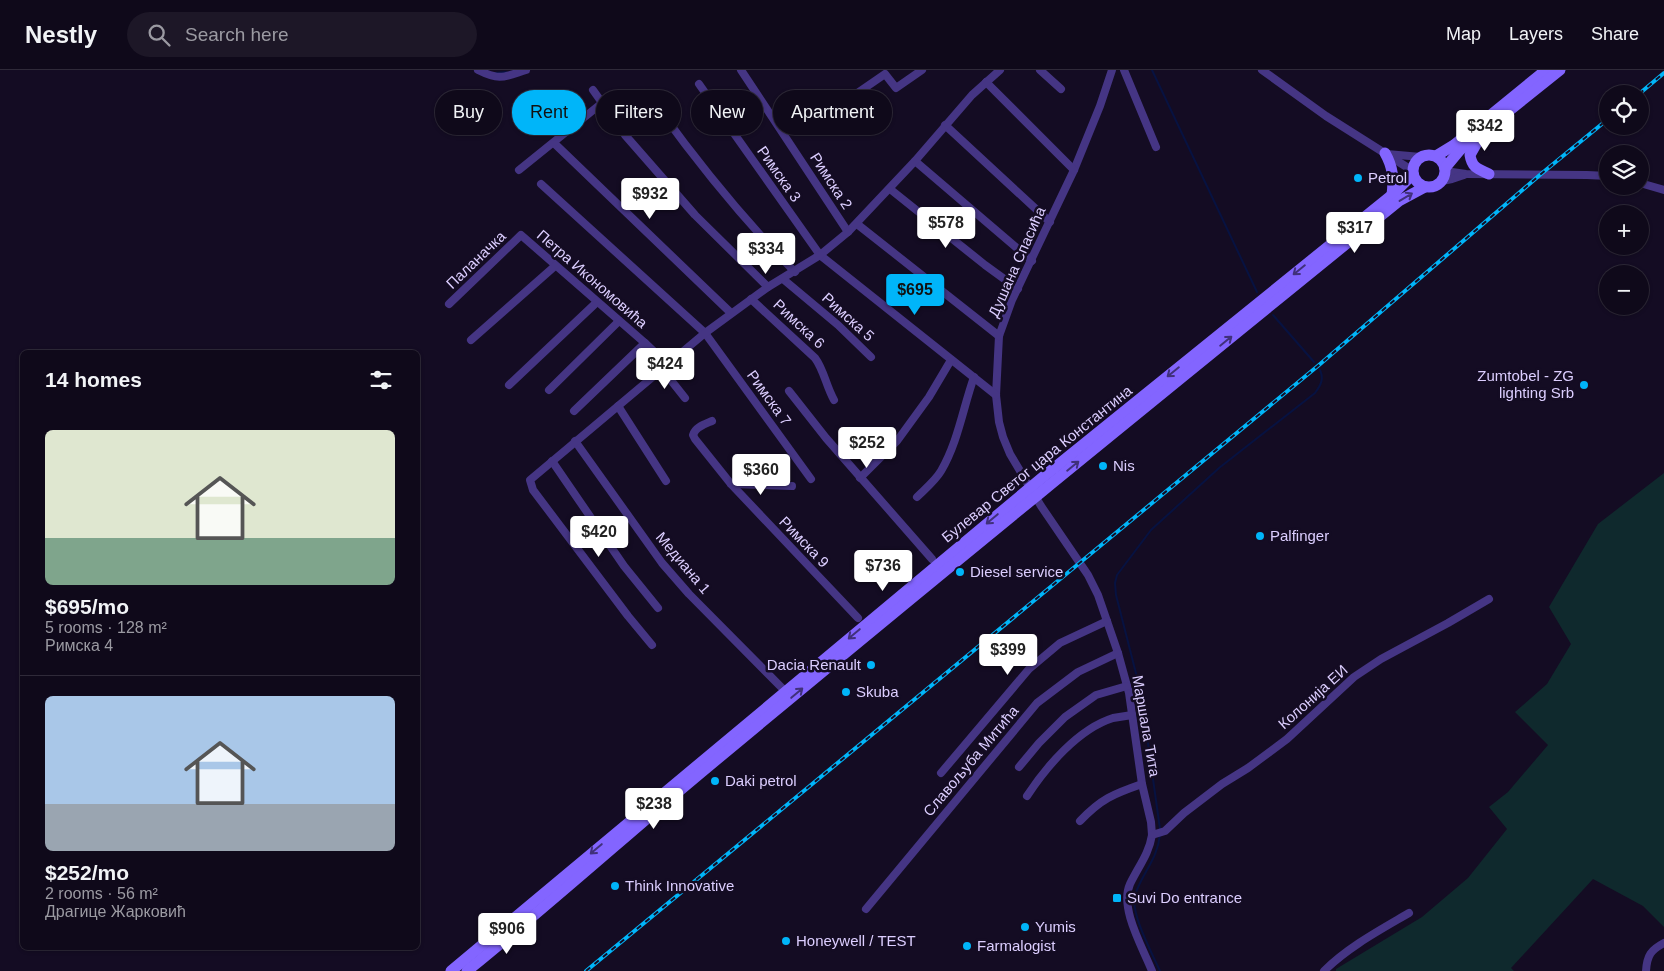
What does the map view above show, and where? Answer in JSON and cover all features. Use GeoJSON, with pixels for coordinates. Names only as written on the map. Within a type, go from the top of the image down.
{"type":"FeatureCollection","features":[{"type":"Feature","properties":{"kind":"main road"},"geometry":{"type":"LineString","coordinates":[[1436,156],[1454,145],[1546,70]]}},
{"type":"Feature","properties":{"kind":"main road"},"geometry":{"type":"LineString","coordinates":[[1444,173],[1442,161],[1436,156],[1427,155],[1421,157],[1416,162],[1413,172],[1416,180],[1425,187],[1436,186],[1460,150],[1560,70]]}},
{"type":"Feature","properties":{"kind":"main road"},"geometry":{"type":"LineString","coordinates":[[1486,129],[1474,145],[1470,155],[1471,163],[1476,168],[1489,174]]}},
{"type":"Feature","properties":{"kind":"main road"},"geometry":{"type":"LineString","coordinates":[[1385,153],[1393,172],[1392,195]]}},
{"type":"Feature","properties":{"kind":"main road","name":"Булевар Светог цара Константина"},"geometry":{"type":"LineString","coordinates":[[467,971],[1033,492],[1392,195],[1413,172]]}},
{"type":"Feature","properties":{"kind":"main road","name":"Булевар Светог цара Константина"},"geometry":{"type":"LineString","coordinates":[[451,971],[785,691],[1399,201],[1425,187]]}},
{"type":"Feature","properties":{"kind":"street"},"geometry":{"type":"LineString","coordinates":[[478,70],[495,78],[501,78],[526,70]]}},
{"type":"Feature","properties":{"kind":"street","name":"Римска 2"},"geometry":{"type":"LineString","coordinates":[[741,70],[848,232]]}},
{"type":"Feature","properties":{"kind":"street"},"geometry":{"type":"LineString","coordinates":[[862,90],[886,74],[896,88],[922,70]]}},
{"type":"Feature","properties":{"kind":"street"},"geometry":{"type":"LineString","coordinates":[[652,645],[533,490],[530,480],[705,333],[768,287],[820,255],[848,232],[890,189],[972,95],[1000,70]]}},
{"type":"Feature","properties":{"kind":"street"},"geometry":{"type":"LineString","coordinates":[[1040,70],[1061,89]]}},
{"type":"Feature","properties":{"kind":"street","name":"Душана Спасића"},"geometry":{"type":"LineString","coordinates":[[1033,492],[1010,454],[999,422],[996,394],[999,336],[1018,289],[1074,170],[1100,106],[1112,70]]}},
{"type":"Feature","properties":{"kind":"street"},"geometry":{"type":"LineString","coordinates":[[1124,70],[1156,147]]}},
{"type":"Feature","properties":{"kind":"street"},"geometry":{"type":"LineString","coordinates":[[1262,70],[1326,116],[1413,172]]}},
{"type":"Feature","properties":{"kind":"street"},"geometry":{"type":"LineString","coordinates":[[986,82],[1074,170]]}},
{"type":"Feature","properties":{"kind":"street","name":"Римска 3"},"geometry":{"type":"LineString","coordinates":[[698,84],[820,255],[996,394]]}},
{"type":"Feature","properties":{"kind":"street"},"geometry":{"type":"LineString","coordinates":[[593,90],[596,95]]}},
{"type":"Feature","properties":{"kind":"street"},"geometry":{"type":"LineString","coordinates":[[519,170],[596,109]]}},
{"type":"Feature","properties":{"kind":"street"},"geometry":{"type":"LineString","coordinates":[[945,125],[1050,222]]}},
{"type":"Feature","properties":{"kind":"street"},"geometry":{"type":"LineString","coordinates":[[625,135],[695,215],[768,287]]}},
{"type":"Feature","properties":{"kind":"street"},"geometry":{"type":"LineString","coordinates":[[677,135],[757,234],[795,272]]}},
{"type":"Feature","properties":{"kind":"street"},"geometry":{"type":"LineString","coordinates":[[554,143],[731,313]]}},
{"type":"Feature","properties":{"kind":"street"},"geometry":{"type":"LineString","coordinates":[[1385,153],[1421,157]]}},
{"type":"Feature","properties":{"kind":"street"},"geometry":{"type":"LineString","coordinates":[[915,161],[1032,261]]}},
{"type":"Feature","properties":{"kind":"street"},"geometry":{"type":"LineString","coordinates":[[1444,173],[1452,179],[1466,174],[1599,175]]}},
{"type":"Feature","properties":{"kind":"street","name":"Римска 7"},"geometry":{"type":"LineString","coordinates":[[541,184],[705,333],[811,479]]}},
{"type":"Feature","properties":{"kind":"street"},"geometry":{"type":"LineString","coordinates":[[1649,185],[1664,190]]}},
{"type":"Feature","properties":{"kind":"street"},"geometry":{"type":"LineString","coordinates":[[890,189],[985,266],[1018,289]]}},
{"type":"Feature","properties":{"kind":"street"},"geometry":{"type":"LineString","coordinates":[[857,224],[999,336]]}},
{"type":"Feature","properties":{"kind":"street","name":"Петра Икономовића"},"geometry":{"type":"LineString","coordinates":[[521,235],[645,343],[665,366],[685,398]]}},
{"type":"Feature","properties":{"kind":"street","name":"Паланачка"},"geometry":{"type":"LineString","coordinates":[[449,304],[521,235]]}},
{"type":"Feature","properties":{"kind":"street"},"geometry":{"type":"LineString","coordinates":[[472,340],[555,266]]}},
{"type":"Feature","properties":{"kind":"street","name":"Римска 5"},"geometry":{"type":"LineString","coordinates":[[783,279],[838,325],[871,357]]}},
{"type":"Feature","properties":{"kind":"street","name":"Римска 6"},"geometry":{"type":"LineString","coordinates":[[751,299],[819,362],[827,388],[834,400]]}},
{"type":"Feature","properties":{"kind":"street"},"geometry":{"type":"LineString","coordinates":[[509,385],[597,302]]}},
{"type":"Feature","properties":{"kind":"street"},"geometry":{"type":"LineString","coordinates":[[549,390],[620,321]]}},
{"type":"Feature","properties":{"kind":"street"},"geometry":{"type":"LineString","coordinates":[[574,411],[645,343]]}},
{"type":"Feature","properties":{"kind":"street"},"geometry":{"type":"LineString","coordinates":[[860,478],[897,441],[929,397],[952,360]]}},
{"type":"Feature","properties":{"kind":"street"},"geometry":{"type":"LineString","coordinates":[[917,497],[940,473],[951,452],[960,426],[964,403],[974,377]]}},
{"type":"Feature","properties":{"kind":"street"},"geometry":{"type":"LineString","coordinates":[[789,391],[860,478],[932,559]]}},
{"type":"Feature","properties":{"kind":"street"},"geometry":{"type":"LineString","coordinates":[[618,406],[666,481]]}},
{"type":"Feature","properties":{"kind":"street","name":"Римска 9"},"geometry":{"type":"LineString","coordinates":[[712,421],[696,429],[693,435],[730,484],[858,618]]}},
{"type":"Feature","properties":{"kind":"street","name":"Медиана 1"},"geometry":{"type":"LineString","coordinates":[[575,441],[662,563],[689,594],[785,691]]}},
{"type":"Feature","properties":{"kind":"street"},"geometry":{"type":"LineString","coordinates":[[552,461],[624,566],[658,608]]}},
{"type":"Feature","properties":{"kind":"street"},"geometry":{"type":"LineString","coordinates":[[730,484],[792,486]]}},
{"type":"Feature","properties":{"kind":"street","name":"Маршала Тита"},"geometry":{"type":"LineString","coordinates":[[1033,492],[1094,586],[1118,653],[1127,686],[1142,784],[1154,835],[1149,849],[1130,885],[1126,899],[1128,912],[1152,971]]}},
{"type":"Feature","properties":{"kind":"street","name":"Колонија ЕИ"},"geometry":{"type":"LineString","coordinates":[[1154,835],[1165,831],[1184,813],[1222,784],[1288,739],[1354,678],[1382,659],[1489,599]]}},
{"type":"Feature","properties":{"kind":"street"},"geometry":{"type":"LineString","coordinates":[[941,773],[1034,664],[1060,643],[1107,621]]}},
{"type":"Feature","properties":{"kind":"street","name":"Славољуба Митића"},"geometry":{"type":"LineString","coordinates":[[866,909],[1037,703],[1078,672],[1118,653]]}},
{"type":"Feature","properties":{"kind":"street"},"geometry":{"type":"LineString","coordinates":[[1019,767],[1038,743],[1065,716],[1096,695],[1127,686]]}},
{"type":"Feature","properties":{"kind":"street"},"geometry":{"type":"LineString","coordinates":[[1026,796],[1057,757],[1073,742],[1095,726],[1113,718],[1132,715]]}},
{"type":"Feature","properties":{"kind":"street"},"geometry":{"type":"LineString","coordinates":[[1080,821],[1095,805],[1120,791],[1142,784]]}},
{"type":"Feature","properties":{"kind":"street"},"geometry":{"type":"LineString","coordinates":[[1324,971],[1332,963],[1409,913]]}},
{"type":"Feature","properties":{"kind":"street"},"geometry":{"type":"LineString","coordinates":[[1646,971],[1646,964],[1652,949],[1664,942]]}},
{"type":"Feature","properties":{"kind":"green space"},"geometry":{"type":"Polygon","coordinates":[[[1664,473],[1664,927],[1643,906],[1593,879],[1511,968],[1514,971],[1336,971],[1336,969],[1422,917],[1468,878],[1507,829],[1489,807],[1508,792],[1548,745],[1515,712],[1547,684],[1571,644],[1549,607],[1598,524],[1664,473]]]}},
{"type":"Feature","properties":{"kind":"waterway"},"geometry":{"type":"LineString","coordinates":[[1152,70],[1257,292]]}},
{"type":"Feature","properties":{"kind":"waterway"},"geometry":{"type":"LineString","coordinates":[[495,73],[506,72]]}},
{"type":"Feature","properties":{"kind":"waterway"},"geometry":{"type":"LineString","coordinates":[[1273,315],[1314,362]]}},
{"type":"Feature","properties":{"kind":"waterway"},"geometry":{"type":"LineString","coordinates":[[1160,829],[1141,693],[1116,595],[1115,583],[1117,575],[1151,530],[1219,468],[1315,393],[1321,382],[1320,370]]}},
{"type":"Feature","properties":{"kind":"waterway"},"geometry":{"type":"LineString","coordinates":[[1160,834],[1156,851],[1138,887],[1134,903],[1143,933],[1160,971]]}},
{"type":"Feature","properties":{"kind":"railway"},"geometry":{"type":"LineString","coordinates":[[1649,86],[1664,73]]}},
{"type":"Feature","properties":{"kind":"railway"},"geometry":{"type":"LineString","coordinates":[[586,971],[1319,365],[1599,126]]}},
{"type":"Feature","properties":{"kind":"place","name":"Petrol"},"geometry":{"type":"Point","coordinates":[1358,178]}},
{"type":"Feature","properties":{"kind":"place","name":"Zumtobel - ZG lighting Srb"},"geometry":{"type":"Point","coordinates":[1584,385]}},
{"type":"Feature","properties":{"kind":"place","name":"Nis"},"geometry":{"type":"Point","coordinates":[1103,466]}},
{"type":"Feature","properties":{"kind":"place","name":"Palfinger"},"geometry":{"type":"Point","coordinates":[1260,536]}},
{"type":"Feature","properties":{"kind":"place","name":"Diesel service"},"geometry":{"type":"Point","coordinates":[960,572]}},
{"type":"Feature","properties":{"kind":"place","name":"Dacia Renault"},"geometry":{"type":"Point","coordinates":[871,665]}},
{"type":"Feature","properties":{"kind":"place","name":"Skuba"},"geometry":{"type":"Point","coordinates":[846,692]}},
{"type":"Feature","properties":{"kind":"place","name":"Daki petrol"},"geometry":{"type":"Point","coordinates":[715,781]}},
{"type":"Feature","properties":{"kind":"place","name":"Think Innovative"},"geometry":{"type":"Point","coordinates":[615,886]}},
{"type":"Feature","properties":{"kind":"place","name":"Suvi Do entrance"},"geometry":{"type":"Point","coordinates":[1117,898]}},
{"type":"Feature","properties":{"kind":"place","name":"Yumis"},"geometry":{"type":"Point","coordinates":[1025,927]}},
{"type":"Feature","properties":{"kind":"place","name":"Honeywell / TEST"},"geometry":{"type":"Point","coordinates":[786,941]}},
{"type":"Feature","properties":{"kind":"place","name":"Farmalogist"},"geometry":{"type":"Point","coordinates":[967,946]}}]}
